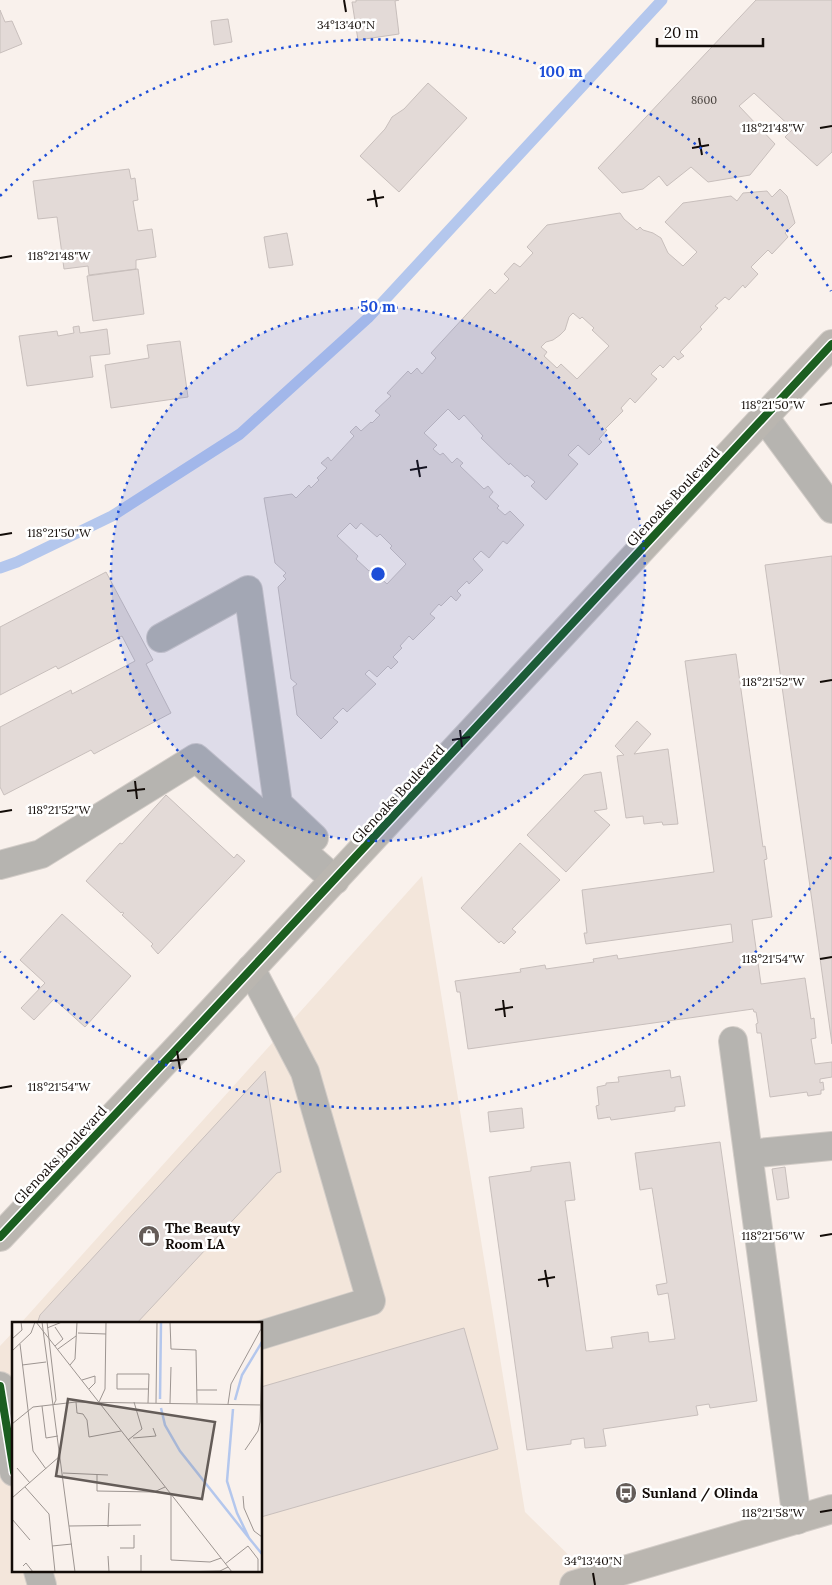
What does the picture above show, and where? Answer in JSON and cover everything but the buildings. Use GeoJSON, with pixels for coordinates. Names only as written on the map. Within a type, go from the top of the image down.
{"type":"FeatureCollection","features":[{"type":"Feature","properties":{"kind":"main road","name":"Glenoaks Boulevard"},"geometry":{"type":"LineString","coordinates":[[0,1237],[832,344]]}},
{"type":"Feature","properties":{"kind":"main road"},"geometry":{"type":"LineString","coordinates":[[574,1585],[625,1579],[832,1509]]}},
{"type":"Feature","properties":{"kind":"street"},"geometry":{"type":"LineString","coordinates":[[764,417],[832,509]]}},
{"type":"Feature","properties":{"kind":"street"},"geometry":{"type":"LineString","coordinates":[[161,638],[248,590],[278,804],[340,874]]}},
{"type":"Feature","properties":{"kind":"street"},"geometry":{"type":"LineString","coordinates":[[0,865],[41,854],[196,758],[340,874]]}},
{"type":"Feature","properties":{"kind":"street"},"geometry":{"type":"LineString","coordinates":[[251,969],[305,1072],[371,1301],[262,1335]]}},
{"type":"Feature","properties":{"kind":"street"},"geometry":{"type":"LineString","coordinates":[[733,1041],[796,1520]]}},
{"type":"Feature","properties":{"kind":"street"},"geometry":{"type":"LineString","coordinates":[[748,1154],[832,1146]]}},
{"type":"Feature","properties":{"kind":"street"},"geometry":{"type":"LineString","coordinates":[[0,1386],[12,1460]]}},
{"type":"Feature","properties":{"kind":"street"},"geometry":{"type":"LineString","coordinates":[[38,1572],[42,1585]]}},
{"type":"Feature","properties":{"kind":"shaded area"},"geometry":{"type":"Polygon","coordinates":[[[422,876],[525,1512],[599,1585],[0,1585],[0,1346],[12,1333],[12,1572],[262,1572],[262,1322],[22,1322],[422,876]]]}},
{"type":"Feature","properties":{"kind":"waterway"},"geometry":{"type":"LineString","coordinates":[[0,568],[17,562],[112,516],[240,434],[368,318],[662,0]]}},
{"type":"Feature","properties":{"kind":"cycle path"},"geometry":{"type":"LineString","coordinates":[[0,1237],[832,344]]}},
{"type":"Feature","properties":{"kind":"cycle path"},"geometry":{"type":"LineString","coordinates":[[0,1386],[12,1460]]}},
{"type":"Feature","properties":{"kind":"place","name":"The Beauty Room LA"},"geometry":{"type":"Point","coordinates":[149,1236]}},
{"type":"Feature","properties":{"kind":"place","name":"Sunland / Olinda"},"geometry":{"type":"Point","coordinates":[626,1493]}}]}
